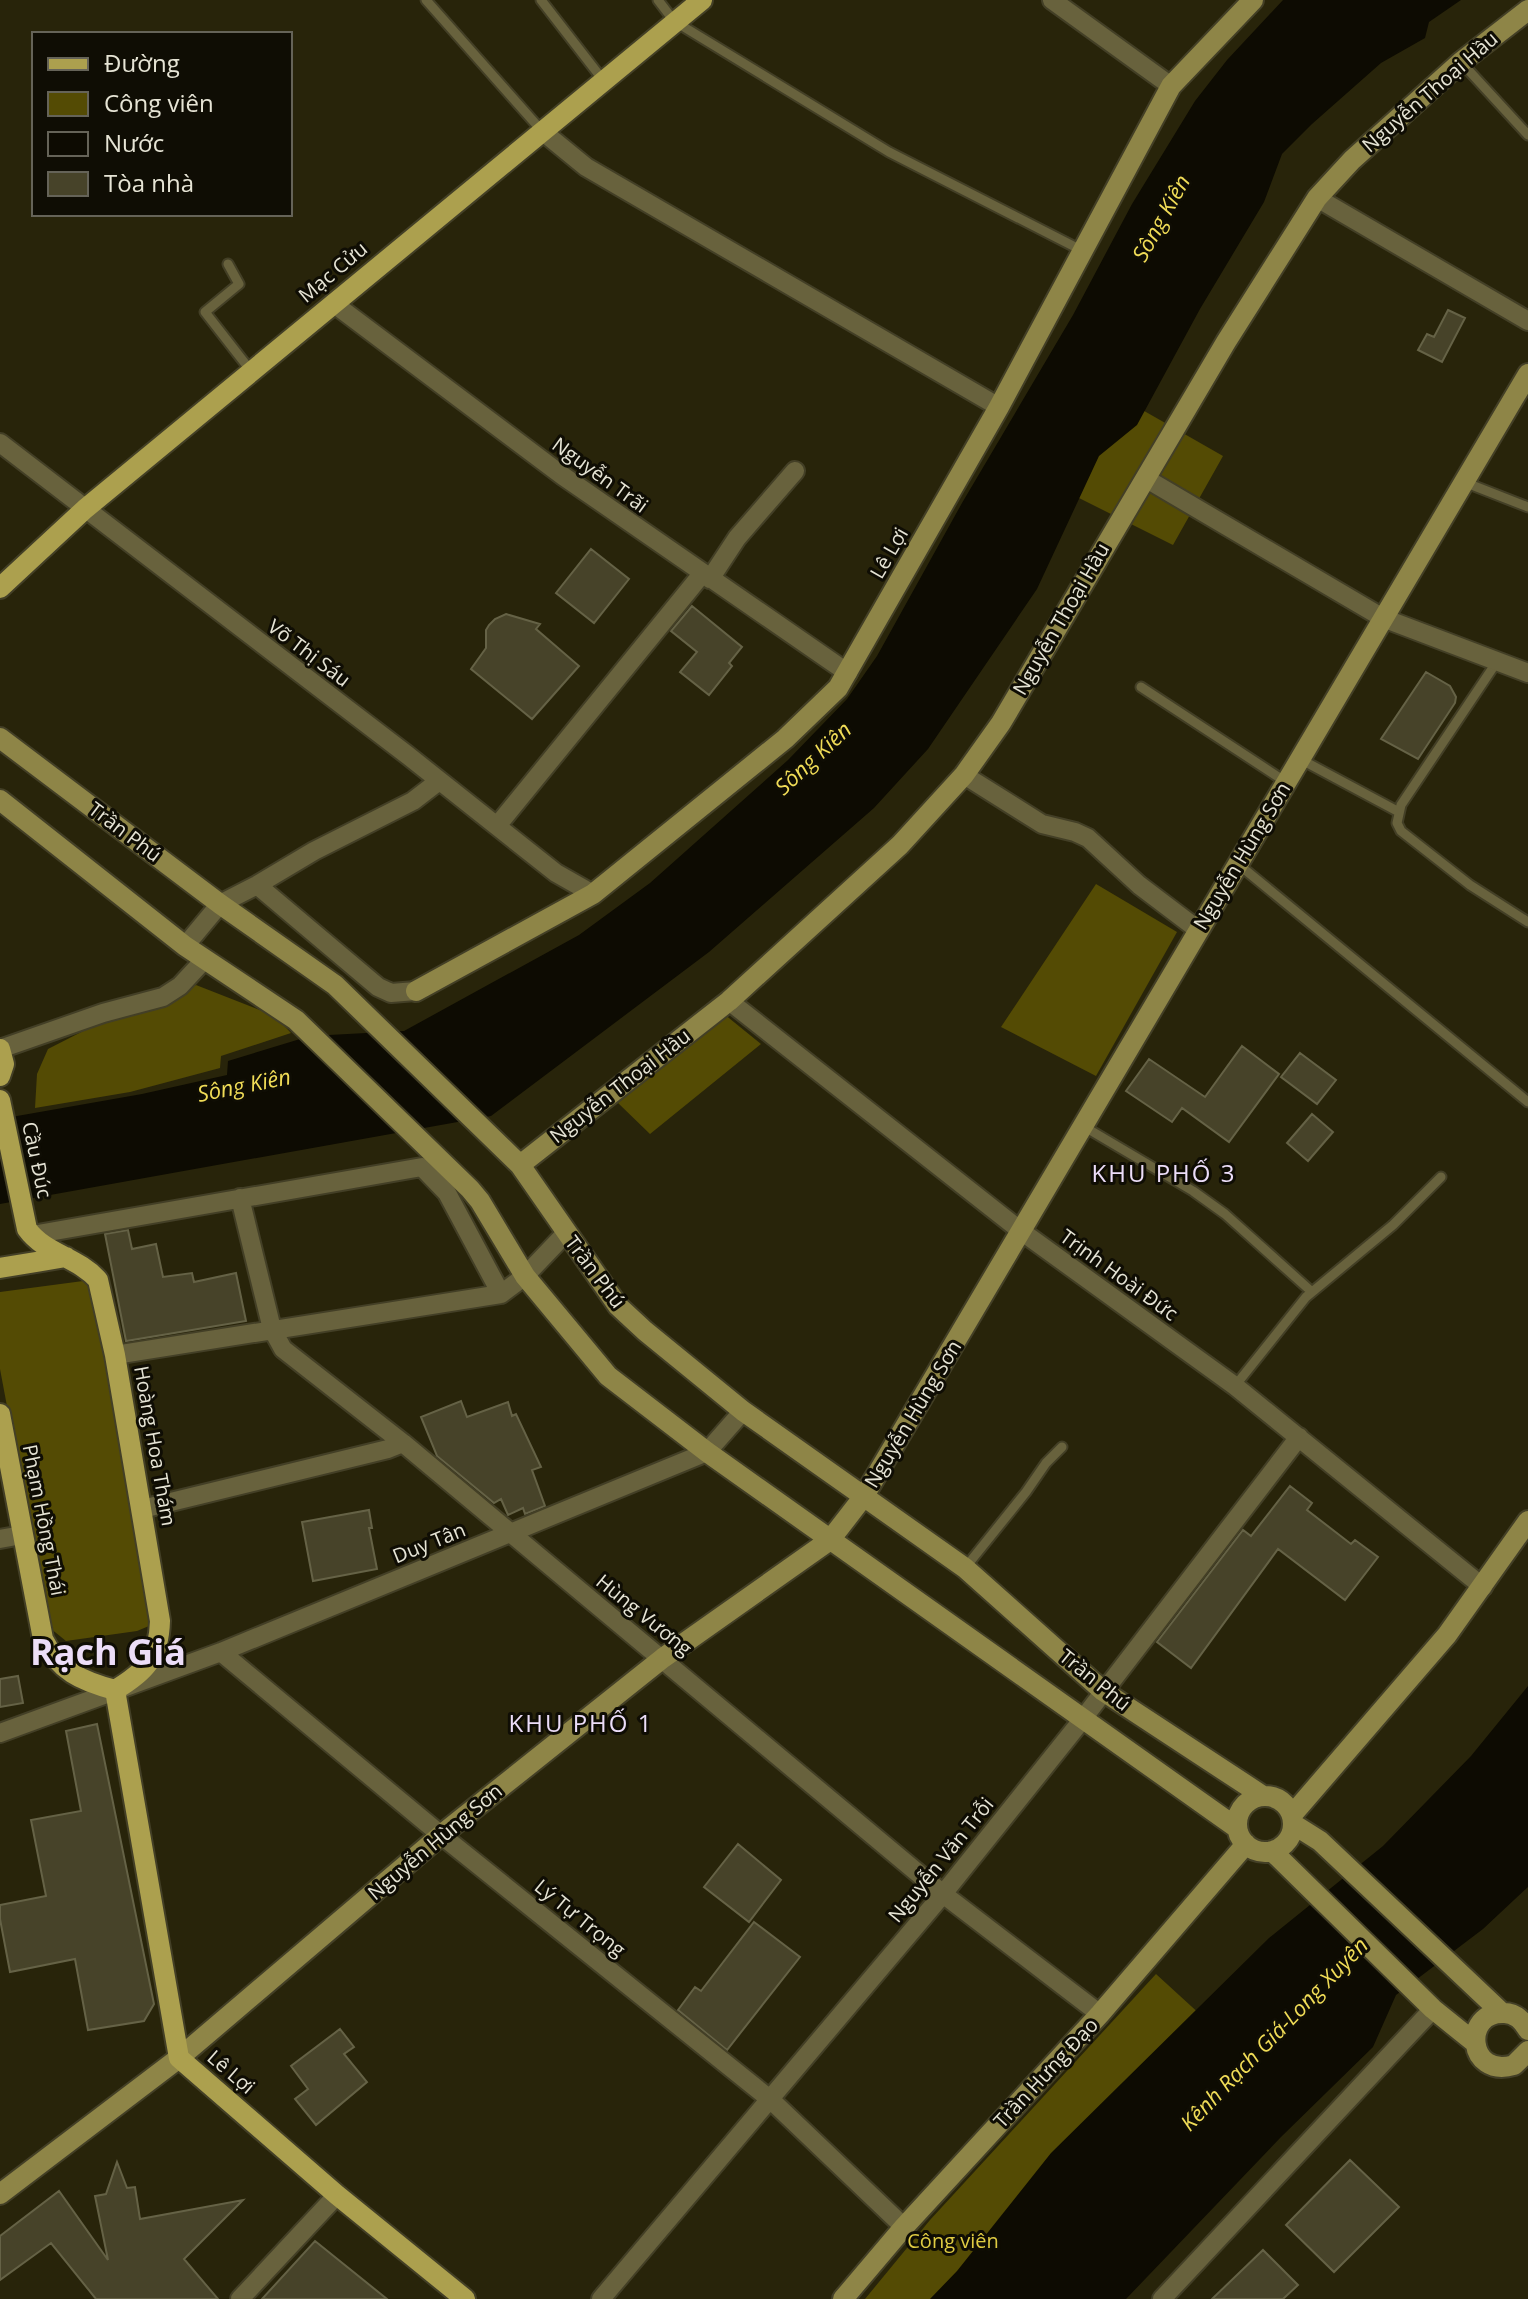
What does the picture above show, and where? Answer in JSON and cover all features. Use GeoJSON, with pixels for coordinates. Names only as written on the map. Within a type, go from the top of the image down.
{"type":"FeatureCollection","features":[{"type":"Feature","properties":{"kind":"main road","name":"Mạc Cửu"},"geometry":{"type":"LineString","coordinates":[[0,588],[85,509],[702,0]]}},
{"type":"Feature","properties":{"kind":"main road"},"geometry":{"type":"LineString","coordinates":[[0,1049],[4,1064],[0,1076]]}},
{"type":"Feature","properties":{"kind":"main road","name":"Cầu Đúc"},"geometry":{"type":"LineString","coordinates":[[1,1103],[29,1232]]}},
{"type":"Feature","properties":{"kind":"main road","name":"Hoàng Hoa Thám"},"geometry":{"type":"LineString","coordinates":[[29,1232],[44,1246],[90,1271],[98,1280],[115,1355],[160,1621],[159,1638],[148,1665],[115,1690]]}},
{"type":"Feature","properties":{"kind":"main road"},"geometry":{"type":"LineString","coordinates":[[0,1268],[66,1257]]}},
{"type":"Feature","properties":{"kind":"main road","name":"Phạm Hồng Thái"},"geometry":{"type":"LineString","coordinates":[[0,1414],[43,1639],[52,1658],[72,1674],[115,1690]]}},
{"type":"Feature","properties":{"kind":"main road","name":"Lê Lợi"},"geometry":{"type":"LineString","coordinates":[[115,1690],[179,2058],[337,2195],[465,2299]]}},
{"type":"Feature","properties":{"kind":"street"},"geometry":{"type":"LineString","coordinates":[[1052,0],[1171,86]]}},
{"type":"Feature","properties":{"kind":"street","name":"Lê Lợi"},"geometry":{"type":"LineString","coordinates":[[416,991],[593,894],[785,739],[831,696],[848,673],[999,407],[1171,86],[1253,0]]}},
{"type":"Feature","properties":{"kind":"street","name":"Nguyễn Thoại Hầu"},"geometry":{"type":"LineString","coordinates":[[520,1165],[729,1001],[900,845],[964,775],[1001,723],[1226,342],[1317,198],[1352,160],[1461,62],[1507,23],[1528,10]]}},
{"type":"Feature","properties":{"kind":"street"},"geometry":{"type":"LineString","coordinates":[[542,131],[586,167],[999,407]]}},
{"type":"Feature","properties":{"kind":"street"},"geometry":{"type":"LineString","coordinates":[[1317,198],[1528,321]]}},
{"type":"Feature","properties":{"kind":"street","name":"Nguyễn Trãi"},"geometry":{"type":"LineString","coordinates":[[333,303],[563,476],[848,673]]}},
{"type":"Feature","properties":{"kind":"street","name":"Nguyễn Hùng Sơn"},"geometry":{"type":"LineString","coordinates":[[2,2187],[179,2058],[441,1835],[663,1658],[830,1540],[864,1496],[1528,374]]}},
{"type":"Feature","properties":{"kind":"street","name":"Võ Thị Sáu"},"geometry":{"type":"LineString","coordinates":[[0,443],[556,873],[593,894]]}},
{"type":"Feature","properties":{"kind":"street"},"geometry":{"type":"LineString","coordinates":[[497,826],[795,471]]}},
{"type":"Feature","properties":{"kind":"street"},"geometry":{"type":"LineString","coordinates":[[1145,478],[1383,618],[1528,673]]}},
{"type":"Feature","properties":{"kind":"street","name":"Trần Phú"},"geometry":{"type":"LineString","coordinates":[[0,738],[220,904],[335,985],[520,1165],[618,1306],[743,1411],[965,1568],[1103,1691],[1263,1796]]}},
{"type":"Feature","properties":{"kind":"street"},"geometry":{"type":"LineString","coordinates":[[964,775],[1042,824],[1088,838],[1150,894],[1197,929]]}},
{"type":"Feature","properties":{"kind":"street"},"geometry":{"type":"LineString","coordinates":[[185,946],[220,904],[314,851],[413,801],[439,781]]}},
{"type":"Feature","properties":{"kind":"street","name":"Trần Phú"},"geometry":{"type":"LineString","coordinates":[[0,800],[185,946],[296,1020],[470,1189],[525,1276],[608,1376],[707,1452],[1241,1836]]}},
{"type":"Feature","properties":{"kind":"street"},"geometry":{"type":"LineString","coordinates":[[257,885],[378,987],[391,993],[416,991]]}},
{"type":"Feature","properties":{"kind":"street"},"geometry":{"type":"LineString","coordinates":[[0,1049],[103,1013],[163,997],[180,986],[205,959]]}},
{"type":"Feature","properties":{"kind":"street","name":"Trịnh Hoài Đức"},"geometry":{"type":"LineString","coordinates":[[729,1001],[1021,1231],[1235,1386],[1483,1587]]}},
{"type":"Feature","properties":{"kind":"street"},"geometry":{"type":"LineString","coordinates":[[29,1232],[422,1167],[447,1193],[501,1294]]}},
{"type":"Feature","properties":{"kind":"street","name":"Hùng Vương"},"geometry":{"type":"LineString","coordinates":[[240,1198],[272,1329],[283,1349],[403,1443],[943,1894],[1100,2014]]}},
{"type":"Feature","properties":{"kind":"street"},"geometry":{"type":"LineString","coordinates":[[115,1355],[501,1294],[525,1276],[566,1233]]}},
{"type":"Feature","properties":{"kind":"street","name":"Duy Tân"},"geometry":{"type":"LineString","coordinates":[[0,1733],[221,1652],[707,1452],[743,1411]]}},
{"type":"Feature","properties":{"kind":"street","name":"Nguyễn Văn Trỗi"},"geometry":{"type":"LineString","coordinates":[[601,2299],[943,1894],[1082,1720],[1299,1437]]}},
{"type":"Feature","properties":{"kind":"street"},"geometry":{"type":"LineString","coordinates":[[142,1509],[403,1443]]}},
{"type":"Feature","properties":{"kind":"street"},"geometry":{"type":"LineString","coordinates":[[1520,2018],[1483,1995],[1320,1841],[1293,1820],[1281,1800],[1263,1796],[1254,1798],[1241,1810],[1241,1836],[1262,1852],[1272,1851],[1287,1842],[1293,1820],[1447,1635],[1528,1521]]}},
{"type":"Feature","properties":{"kind":"street"},"geometry":{"type":"LineString","coordinates":[[0,1539],[22,1535]]}},
{"type":"Feature","properties":{"kind":"street","name":"Lý Tự Trọng"},"geometry":{"type":"LineString","coordinates":[[221,1652],[441,1835],[771,2100],[904,2227]]}},
{"type":"Feature","properties":{"kind":"street","name":"Trần Hưng Đạo"},"geometry":{"type":"LineString","coordinates":[[843,2299],[904,2227],[1100,2014],[1241,1836]]}},
{"type":"Feature","properties":{"kind":"street"},"geometry":{"type":"LineString","coordinates":[[1272,1851],[1433,2009],[1474,2042]]}},
{"type":"Feature","properties":{"kind":"street"},"geometry":{"type":"LineString","coordinates":[[1162,2299],[1433,2009]]}},
{"type":"Feature","properties":{"kind":"street"},"geometry":{"type":"LineString","coordinates":[[1520,2018],[1485,2019],[1475,2033],[1474,2042],[1488,2064],[1506,2068],[1526,2059]]}},
{"type":"Feature","properties":{"kind":"street"},"geometry":{"type":"LineString","coordinates":[[240,2299],[337,2195]]}},
{"type":"Feature","properties":{"kind":"lane"},"geometry":{"type":"LineString","coordinates":[[426,0],[542,131]]}},
{"type":"Feature","properties":{"kind":"lane"},"geometry":{"type":"LineString","coordinates":[[541,0],[603,80]]}},
{"type":"Feature","properties":{"kind":"lane"},"geometry":{"type":"LineString","coordinates":[[658,0],[674,21],[889,152],[1083,251]]}},
{"type":"Feature","properties":{"kind":"lane"},"geometry":{"type":"LineString","coordinates":[[1461,62],[1528,135]]}},
{"type":"Feature","properties":{"kind":"lane"},"geometry":{"type":"LineString","coordinates":[[228,264],[239,284],[205,312],[251,371]]}},
{"type":"Feature","properties":{"kind":"lane"},"geometry":{"type":"LineString","coordinates":[[1464,482],[1528,507]]}},
{"type":"Feature","properties":{"kind":"lane"},"geometry":{"type":"LineString","coordinates":[[1498,660],[1399,812],[1397,823],[1401,831],[1421,849],[1528,922]]}},
{"type":"Feature","properties":{"kind":"lane"},"geometry":{"type":"LineString","coordinates":[[1141,687],[1286,782]]}},
{"type":"Feature","properties":{"kind":"lane"},"geometry":{"type":"LineString","coordinates":[[1300,759],[1399,812]]}},
{"type":"Feature","properties":{"kind":"lane"},"geometry":{"type":"LineString","coordinates":[[1238,864],[1528,1102]]}},
{"type":"Feature","properties":{"kind":"lane"},"geometry":{"type":"LineString","coordinates":[[1083,1126],[1193,1191],[1225,1214],[1312,1292]]}},
{"type":"Feature","properties":{"kind":"lane"},"geometry":{"type":"LineString","coordinates":[[1235,1386],[1312,1292],[1393,1225],[1441,1177]]}},
{"type":"Feature","properties":{"kind":"lane"},"geometry":{"type":"LineString","coordinates":[[965,1568],[1046,1463],[1062,1447]]}},
{"type":"Feature","properties":{"kind":"green space"},"geometry":{"type":"Polygon","coordinates":[[[1118,396],[1223,456],[1173,545],[1057,487],[1118,396]]]}},
{"type":"Feature","properties":{"kind":"green space"},"geometry":{"type":"Polygon","coordinates":[[[1096,884],[1177,932],[1096,1076],[1001,1027],[1096,884]]]}},
{"type":"Feature","properties":{"kind":"green space"},"geometry":{"type":"Polygon","coordinates":[[[196,985],[275,1016],[291,1033],[221,1056],[220,1068],[130,1092],[35,1108],[37,1074],[48,1049],[93,1026],[149,1010],[196,985]]]}},
{"type":"Feature","properties":{"kind":"green space"},"geometry":{"type":"Polygon","coordinates":[[[724,1014],[761,1044],[650,1134],[618,1103],[724,1014]]]}},
{"type":"Feature","properties":{"kind":"green space"},"geometry":{"type":"Polygon","coordinates":[[[83,1281],[95,1287],[150,1619],[149,1626],[137,1631],[66,1641],[50,1628],[46,1614],[0,1369],[0,1292],[83,1281]]]}},
{"type":"Feature","properties":{"kind":"green space","name":"Công viên"},"geometry":{"type":"Polygon","coordinates":[[[1156,1974],[1203,2017],[945,2299],[865,2299],[930,2220],[1156,1974]]]}},
{"type":"Feature","properties":{"kind":"water","name":"Sông Kiên"},"geometry":{"type":"Polygon","coordinates":[[[1283,0],[1461,0],[1429,22],[1425,38],[1381,63],[1282,154],[1264,202],[1200,309],[1137,425],[1099,456],[1037,589],[928,749],[874,808],[709,952],[491,1116],[0,1204],[0,1119],[142,1094],[227,1075],[228,1061],[310,1036],[404,1031],[579,935],[650,883],[788,760],[847,699],[877,656],[962,503],[1073,315],[1132,204],[1195,101],[1227,60],[1283,0]]]}},
{"type":"Feature","properties":{"kind":"water","name":"Kênh Rạch Giá-Long Xuyên"},"geometry":{"type":"Polygon","coordinates":[[[1528,1686],[1528,1887],[1483,1929],[1396,1995],[1373,2047],[1281,2137],[1126,2299],[930,2299],[957,2271],[1051,2153],[1269,1938],[1383,1846],[1471,1756],[1528,1686]]]}},
{"type":"Feature","properties":{"kind":"building"},"geometry":{"type":"Polygon","coordinates":[[[1448,310],[1465,318],[1442,362],[1418,350],[1427,334],[1434,337],[1448,310]]]}},
{"type":"Feature","properties":{"kind":"building"},"geometry":{"type":"Polygon","coordinates":[[[591,549],[629,579],[594,623],[556,593],[591,549]]]}},
{"type":"Feature","properties":{"kind":"building"},"geometry":{"type":"Polygon","coordinates":[[[692,606],[742,647],[729,663],[732,666],[709,695],[680,672],[697,652],[671,631],[692,606]]]}},
{"type":"Feature","properties":{"kind":"building"},"geometry":{"type":"Polygon","coordinates":[[[506,614],[540,624],[536,629],[579,666],[532,719],[471,669],[486,648],[489,625],[506,614]]]}},
{"type":"Feature","properties":{"kind":"building"},"geometry":{"type":"Polygon","coordinates":[[[1426,672],[1450,686],[1456,697],[1418,759],[1381,739],[1426,672]]]}},
{"type":"Feature","properties":{"kind":"building"},"geometry":{"type":"Polygon","coordinates":[[[1242,1046],[1279,1074],[1229,1142],[1182,1108],[1172,1122],[1126,1091],[1149,1059],[1205,1097],[1242,1046]]]}},
{"type":"Feature","properties":{"kind":"building"},"geometry":{"type":"Polygon","coordinates":[[[1300,1053],[1336,1080],[1317,1104],[1281,1077],[1300,1053]]]}},
{"type":"Feature","properties":{"kind":"building"},"geometry":{"type":"Polygon","coordinates":[[[1312,1114],[1333,1132],[1308,1161],[1287,1143],[1312,1114]]]}},
{"type":"Feature","properties":{"kind":"building"},"geometry":{"type":"Polygon","coordinates":[[[128,1230],[132,1249],[156,1244],[163,1277],[192,1273],[194,1282],[236,1273],[246,1321],[126,1341],[105,1234],[128,1230]]]}},
{"type":"Feature","properties":{"kind":"building"},"geometry":{"type":"Polygon","coordinates":[[[461,1401],[467,1417],[508,1402],[512,1416],[516,1414],[541,1467],[532,1470],[545,1506],[525,1514],[523,1508],[508,1515],[501,1499],[494,1503],[437,1456],[421,1417],[461,1401]]]}},
{"type":"Feature","properties":{"kind":"building"},"geometry":{"type":"Polygon","coordinates":[[[1290,1486],[1312,1503],[1307,1510],[1351,1544],[1355,1540],[1378,1557],[1345,1600],[1278,1549],[1191,1668],[1157,1642],[1243,1530],[1251,1536],[1290,1486]]]}},
{"type":"Feature","properties":{"kind":"building"},"geometry":{"type":"Polygon","coordinates":[[[369,1510],[372,1528],[369,1528],[377,1569],[313,1581],[302,1522],[369,1510]]]}},
{"type":"Feature","properties":{"kind":"building"},"geometry":{"type":"Polygon","coordinates":[[[18,1676],[23,1703],[0,1707],[0,1679],[18,1676]]]}},
{"type":"Feature","properties":{"kind":"building"},"geometry":{"type":"Polygon","coordinates":[[[97,1724],[154,2004],[144,2021],[88,2030],[75,1959],[10,1972],[0,1905],[46,1896],[31,1820],[81,1811],[66,1731],[97,1724]]]}},
{"type":"Feature","properties":{"kind":"building"},"geometry":{"type":"Polygon","coordinates":[[[738,1844],[781,1880],[749,1922],[704,1887],[738,1844]]]}},
{"type":"Feature","properties":{"kind":"building"},"geometry":{"type":"Polygon","coordinates":[[[754,1922],[800,1957],[727,2050],[678,2010],[695,1987],[701,1991],[754,1922]]]}},
{"type":"Feature","properties":{"kind":"building"},"geometry":{"type":"Polygon","coordinates":[[[340,2029],[354,2047],[344,2054],[367,2082],[316,2125],[295,2099],[308,2089],[291,2066],[340,2029]]]}},
{"type":"Feature","properties":{"kind":"building"},"geometry":{"type":"Polygon","coordinates":[[[1350,2160],[1399,2207],[1334,2272],[1286,2225],[1350,2160]]]}},
{"type":"Feature","properties":{"kind":"building"},"geometry":{"type":"Polygon","coordinates":[[[117,2162],[127,2188],[135,2187],[140,2219],[243,2200],[184,2259],[218,2299],[96,2299],[51,2243],[0,2280],[0,2236],[59,2191],[108,2260],[95,2196],[106,2194],[117,2162]]]}},
{"type":"Feature","properties":{"kind":"building"},"geometry":{"type":"Polygon","coordinates":[[[315,2241],[387,2299],[262,2299],[315,2241]]]}},
{"type":"Feature","properties":{"kind":"building"},"geometry":{"type":"Polygon","coordinates":[[[1263,2250],[1298,2285],[1283,2299],[1212,2299],[1263,2250]]]}},
{"type":"Feature","properties":{"kind":"district","name":"KHU PHỐ 3"},"geometry":{"type":"Point","coordinates":[1164,1174]}},
{"type":"Feature","properties":{"kind":"district","name":"Rạch Giá"},"geometry":{"type":"Point","coordinates":[108,1652]}},
{"type":"Feature","properties":{"kind":"district","name":"KHU PHỐ 1"},"geometry":{"type":"Point","coordinates":[581,1724]}}]}
